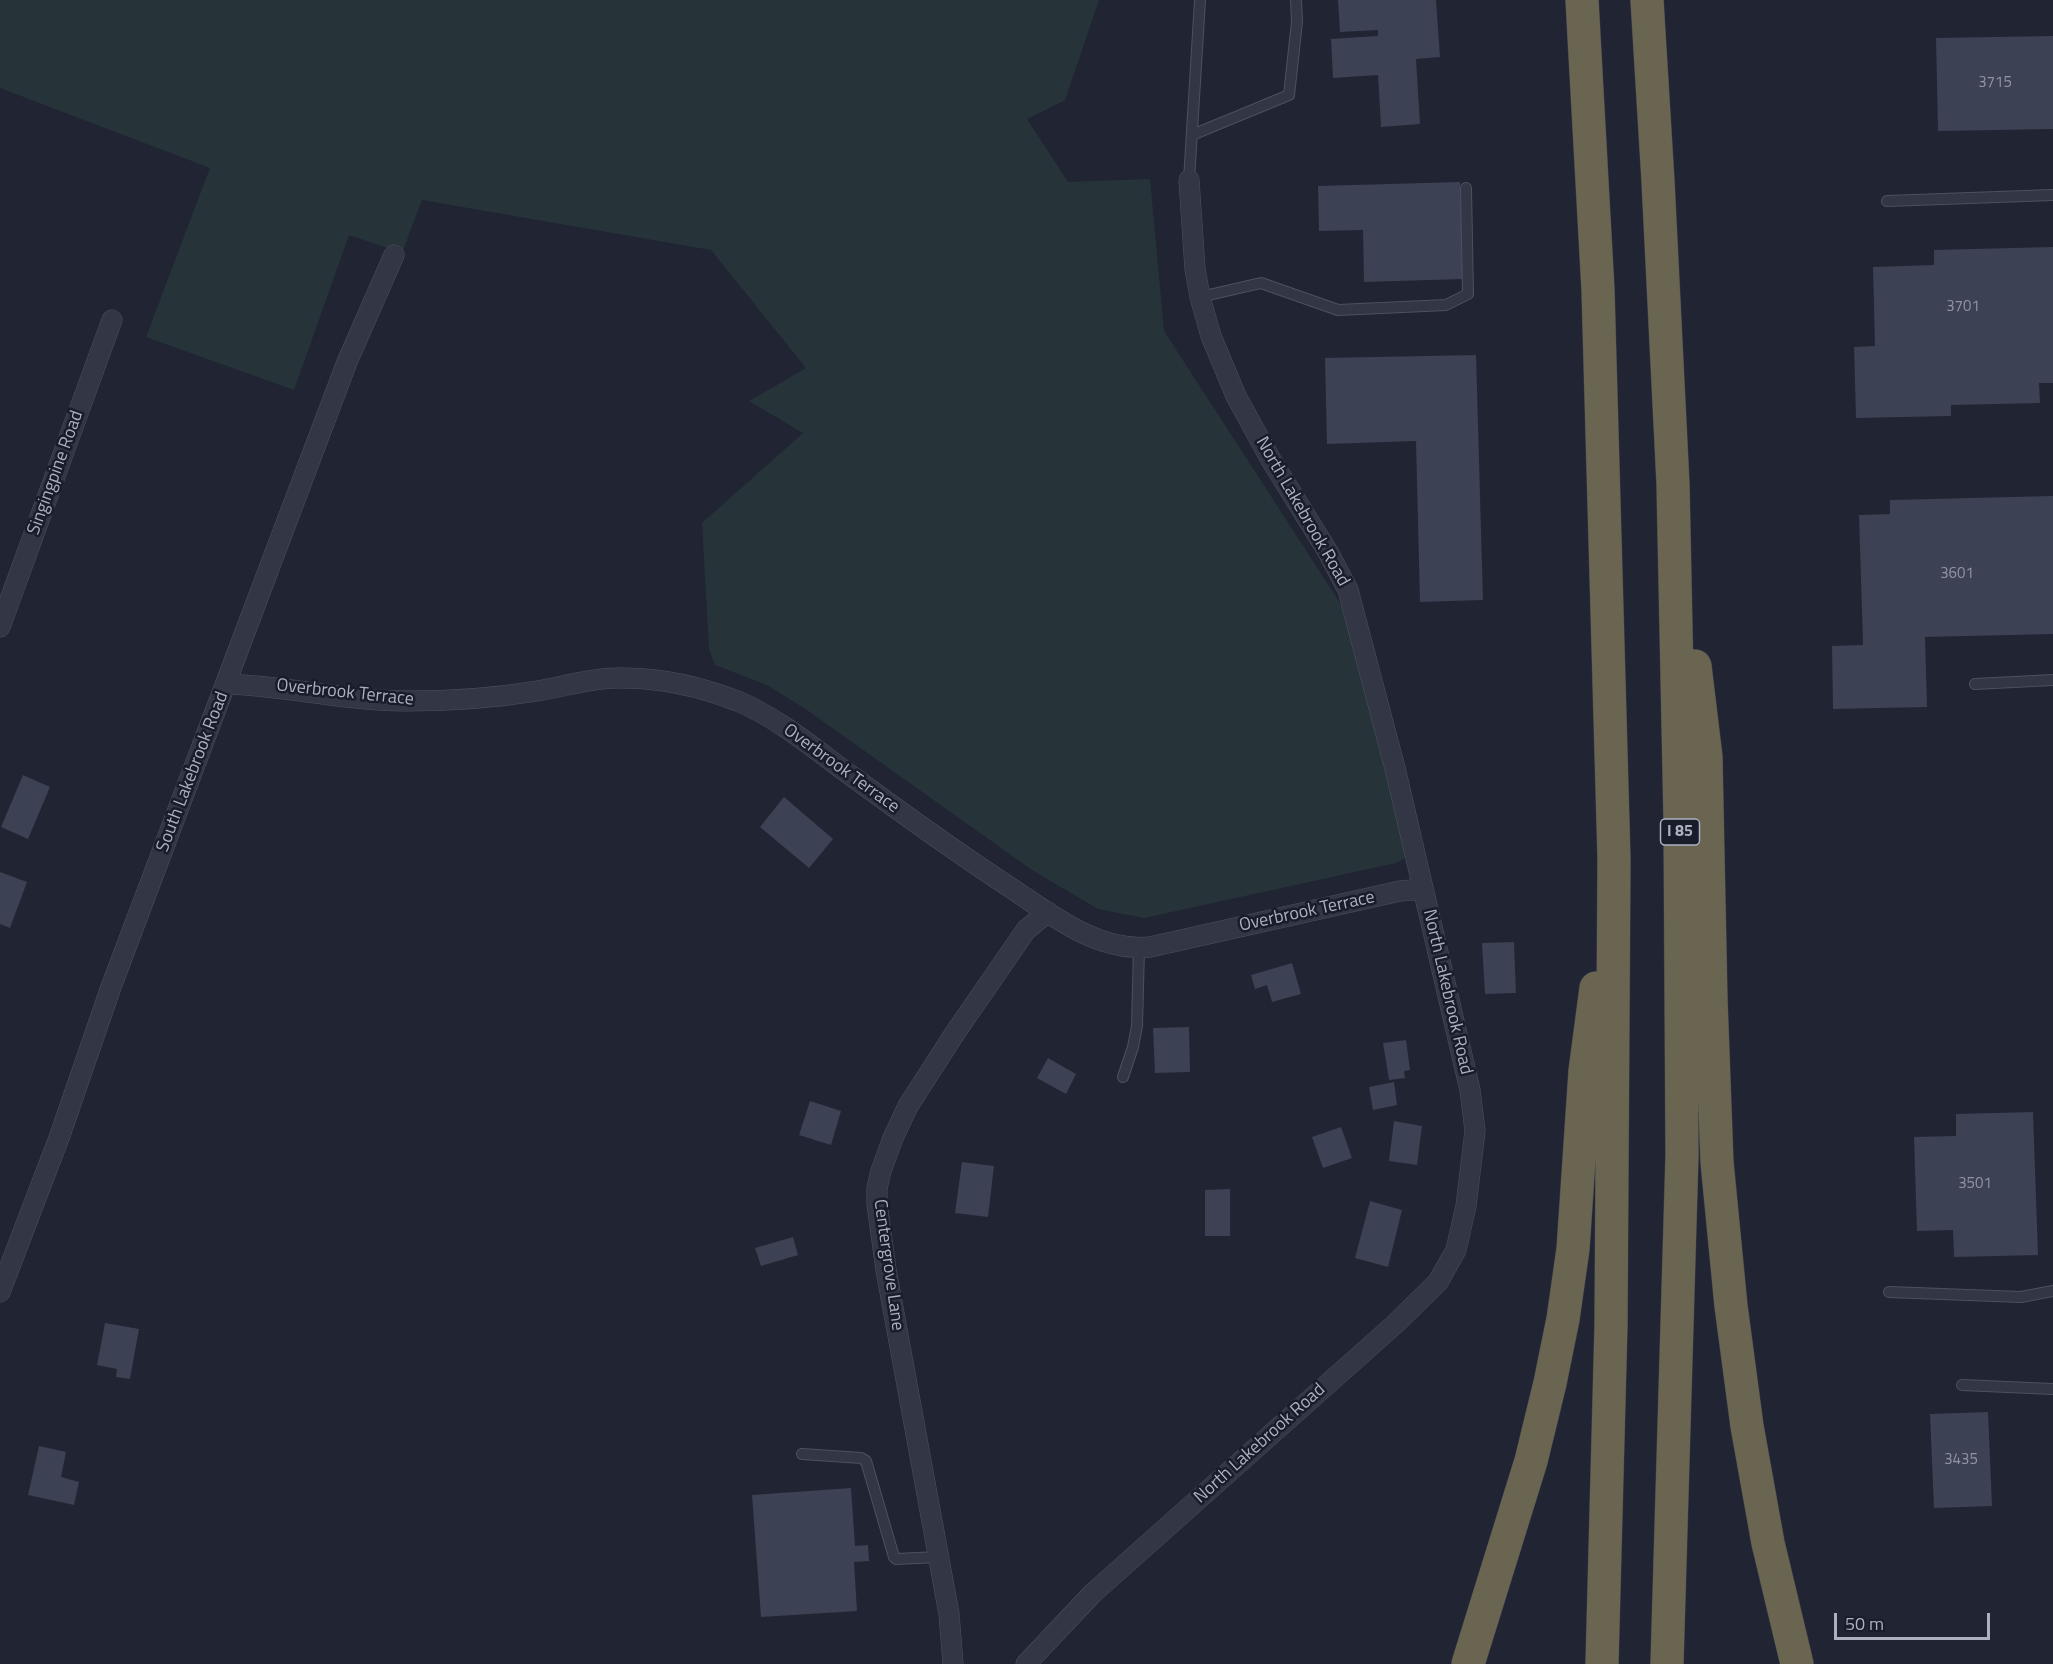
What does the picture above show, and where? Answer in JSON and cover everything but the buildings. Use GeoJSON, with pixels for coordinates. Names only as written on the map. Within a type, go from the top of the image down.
{"type":"FeatureCollection","features":[{"type":"Feature","properties":{"kind":"highway"},"geometry":{"type":"LineString","coordinates":[[1582,0],[1598,301],[1614,859],[1611,1325],[1602,1664]]}},
{"type":"Feature","properties":{"kind":"highway","name":"I 85"},"geometry":{"type":"LineString","coordinates":[[1647,0],[1673,484],[1680,821],[1682,1155],[1667,1664]]}},
{"type":"Feature","properties":{"kind":"highway"},"geometry":{"type":"LineString","coordinates":[[1673,484],[1706,756],[1717,1162],[1731,1306],[1747,1426],[1768,1544],[1797,1664]]}},
{"type":"Feature","properties":{"kind":"highway"},"geometry":{"type":"LineString","coordinates":[[1468,1664],[1531,1461],[1563,1319],[1573,1249],[1585,1071],[1614,859]]}},
{"type":"Feature","properties":{"kind":"street","name":"North Lakebrook Road"},"geometry":{"type":"LineString","coordinates":[[1026,1664],[1093,1593],[1394,1325],[1438,1282],[1456,1250],[1466,1206],[1474,1131],[1470,1090],[1395,768],[1348,590],[1236,396],[1210,336],[1195,269],[1189,180]]}},
{"type":"Feature","properties":{"kind":"street","name":"South Lakebrook Road"},"geometry":{"type":"LineString","coordinates":[[0,1292],[59,1138],[111,987],[347,362],[394,255]]}},
{"type":"Feature","properties":{"kind":"street","name":"Singingpine Road"},"geometry":{"type":"LineString","coordinates":[[0,627],[112,320]]}},
{"type":"Feature","properties":{"kind":"street","name":"Overbrook Terrace"},"geometry":{"type":"LineString","coordinates":[[226,684],[265,685],[362,698],[406,701],[463,699],[535,691],[614,678],[636,678],[681,684],[755,709],[792,733],[910,819],[1047,912],[1098,940],[1116,946],[1139,948],[1400,891],[1424,889]]}},
{"type":"Feature","properties":{"kind":"street","name":"Centergrove Lane"},"geometry":{"type":"LineString","coordinates":[[953,1664],[949,1614],[886,1270],[877,1204],[878,1188],[881,1171],[893,1138],[908,1106],[1026,930],[1047,912]]}},
{"type":"Feature","properties":{"kind":"lane"},"geometry":{"type":"LineString","coordinates":[[1189,180],[1200,0]]}},
{"type":"Feature","properties":{"kind":"lane"},"geometry":{"type":"LineString","coordinates":[[1192,135],[1289,95],[1297,22],[1296,0]]}},
{"type":"Feature","properties":{"kind":"lane"},"geometry":{"type":"LineString","coordinates":[[1200,297],[1261,283],[1338,310],[1446,305],[1468,294],[1466,188]]}},
{"type":"Feature","properties":{"kind":"lane"},"geometry":{"type":"LineString","coordinates":[[1887,201],[2053,195]]}},
{"type":"Feature","properties":{"kind":"lane"},"geometry":{"type":"LineString","coordinates":[[1975,684],[2053,680]]}},
{"type":"Feature","properties":{"kind":"lane"},"geometry":{"type":"LineString","coordinates":[[1123,1077],[1137,1026],[1139,948]]}},
{"type":"Feature","properties":{"kind":"lane"},"geometry":{"type":"LineString","coordinates":[[1889,1292],[2021,1297],[2053,1291]]}},
{"type":"Feature","properties":{"kind":"lane"},"geometry":{"type":"LineString","coordinates":[[1962,1385],[2053,1389]]}},
{"type":"Feature","properties":{"kind":"lane"},"geometry":{"type":"LineString","coordinates":[[802,1454],[861,1458],[866,1461],[894,1557],[896,1559],[938,1557]]}},
{"type":"Feature","properties":{"kind":"shaded area"},"geometry":{"type":"Polygon","coordinates":[[[0,0],[1099,0],[1065,100],[1027,119],[1068,182],[1150,179],[1164,331],[1351,620],[1409,856],[1396,863],[1144,918],[1098,909],[1032,870],[807,710],[767,685],[715,665],[709,649],[702,523],[803,433],[749,401],[806,368],[711,250],[422,200],[402,253],[349,235],[294,390],[146,337],[210,168],[0,88],[0,0]]]}}]}
